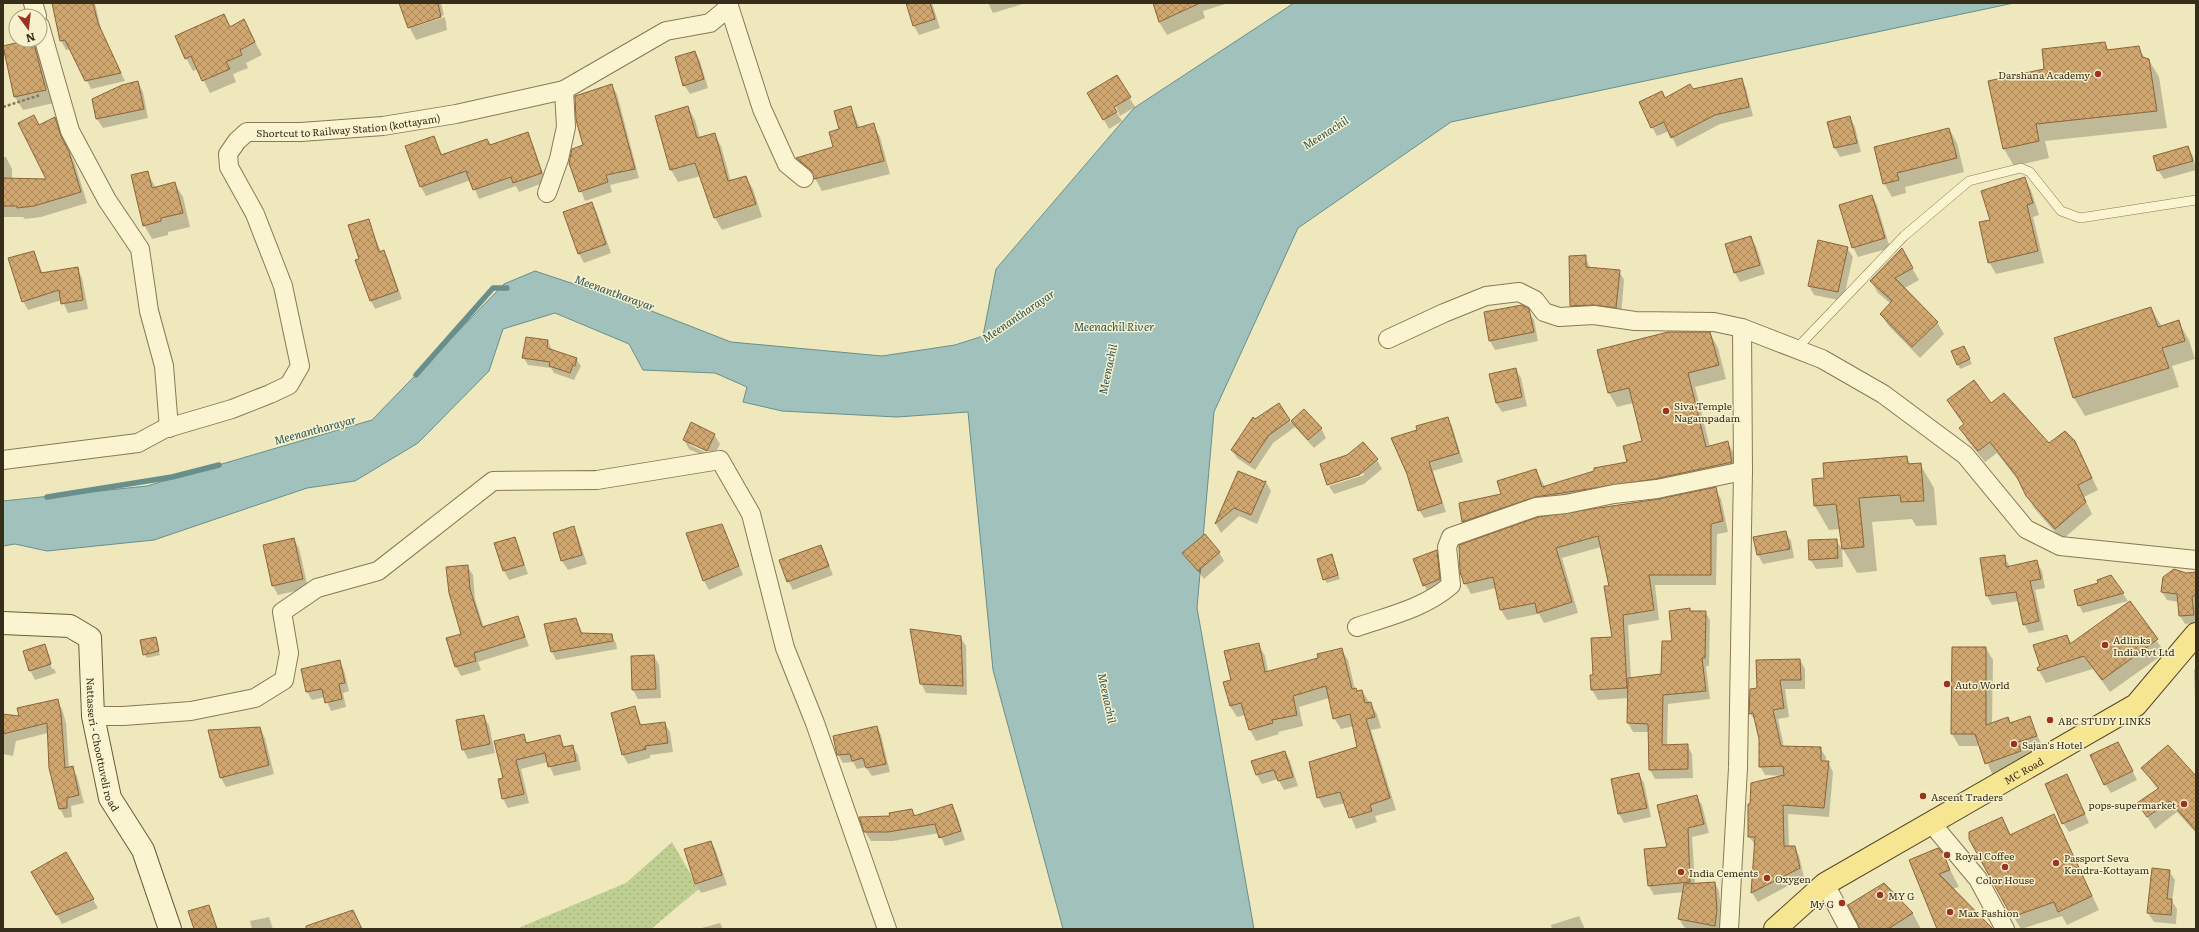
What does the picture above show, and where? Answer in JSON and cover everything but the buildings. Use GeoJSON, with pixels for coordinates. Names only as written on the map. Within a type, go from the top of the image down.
{"type":"FeatureCollection","features":[{"type":"Feature","properties":{"kind":"main road","name":"Nattasseri - Choottuveli road"},"geometry":{"type":"LineString","coordinates":[[3,623],[70,626],[90,638],[93,716],[110,798],[144,850],[170,929]]}},
{"type":"Feature","properties":{"kind":"main road","name":"MC Road"},"geometry":{"type":"LineString","coordinates":[[1775,929],[1825,884],[1932,824],[2136,705],[2196,634]]}},
{"type":"Feature","properties":{"kind":"street","name":"Shortcut to Railway Station (kottayam)"},"geometry":{"type":"LineString","coordinates":[[3,460],[138,443],[168,428],[232,409],[288,385],[300,366],[283,286],[255,214],[229,167],[228,154],[237,141],[247,132],[301,132],[383,126],[456,114],[564,90],[666,31],[710,24],[729,5]]}},
{"type":"Feature","properties":{"kind":"street"},"geometry":{"type":"LineString","coordinates":[[729,5],[762,109],[787,164],[804,178]]}},
{"type":"Feature","properties":{"kind":"street"},"geometry":{"type":"LineString","coordinates":[[46,48],[70,132],[107,200],[140,249],[149,311],[164,366],[168,428]]}},
{"type":"Feature","properties":{"kind":"street"},"geometry":{"type":"LineString","coordinates":[[548,193],[559,159],[566,127],[564,90]]}},
{"type":"Feature","properties":{"kind":"street"},"geometry":{"type":"LineString","coordinates":[[1388,340],[1444,313],[1486,296],[1519,292],[1535,300],[1544,312],[1559,317],[1594,316],[1635,321],[1714,322],[1742,328],[1797,348],[1822,359],[1883,394],[1965,455],[2026,529],[2060,546],[2196,560]]}},
{"type":"Feature","properties":{"kind":"street"},"geometry":{"type":"LineString","coordinates":[[1729,929],[1738,768],[1743,472],[1742,328]]}},
{"type":"Feature","properties":{"kind":"street"},"geometry":{"type":"LineString","coordinates":[[93,716],[123,716],[191,711],[255,698],[284,680],[289,653],[282,612],[317,588],[378,571],[493,481],[597,480],[720,460],[751,514],[785,648],[815,723],[887,929]]}},
{"type":"Feature","properties":{"kind":"street"},"geometry":{"type":"LineString","coordinates":[[1357,628],[1406,611],[1438,597],[1451,585],[1447,547],[1451,537],[1536,507],[1566,504],[1614,494],[1657,489],[1743,472]]}},
{"type":"Feature","properties":{"kind":"street"},"geometry":{"type":"LineString","coordinates":[[1932,824],[1978,879],[2005,929]]}},
{"type":"Feature","properties":{"kind":"street"},"geometry":{"type":"LineString","coordinates":[[1825,884],[1850,929]]}},
{"type":"Feature","properties":{"kind":"lane"},"geometry":{"type":"LineString","coordinates":[[1797,348],[1904,236],[1969,181],[2021,168],[2030,172],[2061,211],[2080,218],[2196,200]]}},
{"type":"Feature","properties":{"kind":"path"},"geometry":{"type":"LineString","coordinates":[[3,107],[58,89]]}},
{"type":"Feature","properties":{"kind":"green space"},"geometry":{"type":"Polygon","coordinates":[[[672,842],[699,889],[651,929],[516,929],[626,883],[672,842]]]}},
{"type":"Feature","properties":{"kind":"water","name":"Meenachil River"},"geometry":{"type":"Polygon","coordinates":[[[1294,3],[2014,3],[1451,122],[1298,228],[1214,412],[1197,608],[1254,929],[1063,929],[993,670],[968,412],[897,417],[782,411],[743,402],[747,387],[715,373],[643,370],[629,344],[555,313],[503,329],[489,371],[418,443],[355,481],[307,488],[154,540],[47,551],[15,544],[3,546],[3,501],[147,486],[372,420],[504,284],[535,271],[631,303],[731,342],[882,356],[955,345],[983,336],[996,269],[1134,108],[1294,3]]]}},
{"type":"Feature","properties":{"kind":"waterway","name":"Meenantharayar"},"geometry":{"type":"LineString","coordinates":[[416,375],[493,288],[507,288]]}},
{"type":"Feature","properties":{"kind":"waterway","name":"Meenantharayar"},"geometry":{"type":"LineString","coordinates":[[47,497],[172,477],[219,465]]}},
{"type":"Feature","properties":{"kind":"place","name":"Darshana Academy"},"geometry":{"type":"Point","coordinates":[2098,74]}},
{"type":"Feature","properties":{"kind":"place","name":"Siva Temple Nagampadam"},"geometry":{"type":"Point","coordinates":[1666,411]}},
{"type":"Feature","properties":{"kind":"place","name":"Adlinks India Pvt Ltd"},"geometry":{"type":"Point","coordinates":[2105,645]}},
{"type":"Feature","properties":{"kind":"place","name":"Auto World"},"geometry":{"type":"Point","coordinates":[1947,684]}},
{"type":"Feature","properties":{"kind":"place","name":"ABC STUDY LINKS"},"geometry":{"type":"Point","coordinates":[2050,720]}},
{"type":"Feature","properties":{"kind":"place","name":"Sajan's Hotel"},"geometry":{"type":"Point","coordinates":[2014,744]}},
{"type":"Feature","properties":{"kind":"place","name":"Ascent Traders"},"geometry":{"type":"Point","coordinates":[1923,796]}},
{"type":"Feature","properties":{"kind":"place","name":"pops-supermarket"},"geometry":{"type":"Point","coordinates":[2184,804]}},
{"type":"Feature","properties":{"kind":"place","name":"Royal Coffee"},"geometry":{"type":"Point","coordinates":[1947,855]}},
{"type":"Feature","properties":{"kind":"place","name":"Passport Seva Kendra-Kottayam"},"geometry":{"type":"Point","coordinates":[2056,863]}},
{"type":"Feature","properties":{"kind":"place","name":"Color House"},"geometry":{"type":"Point","coordinates":[2005,867]}},
{"type":"Feature","properties":{"kind":"place","name":"India Cements"},"geometry":{"type":"Point","coordinates":[1681,872]}},
{"type":"Feature","properties":{"kind":"place","name":"Oxygen"},"geometry":{"type":"Point","coordinates":[1767,878]}},
{"type":"Feature","properties":{"kind":"place","name":"MY G"},"geometry":{"type":"Point","coordinates":[1880,895]}},
{"type":"Feature","properties":{"kind":"place","name":"My G"},"geometry":{"type":"Point","coordinates":[1842,903]}},
{"type":"Feature","properties":{"kind":"place","name":"Max Fashion"},"geometry":{"type":"Point","coordinates":[1950,912]}},
{"type":"Feature","properties":{"kind":"water label","name":"Meenachil"},"geometry":{"type":"Point","coordinates":[1325,132]}},
{"type":"Feature","properties":{"kind":"water label","name":"Meenachil"},"geometry":{"type":"Point","coordinates":[1107,369]}},
{"type":"Feature","properties":{"kind":"water label","name":"Meenachil"},"geometry":{"type":"Point","coordinates":[1108,698]}}]}
